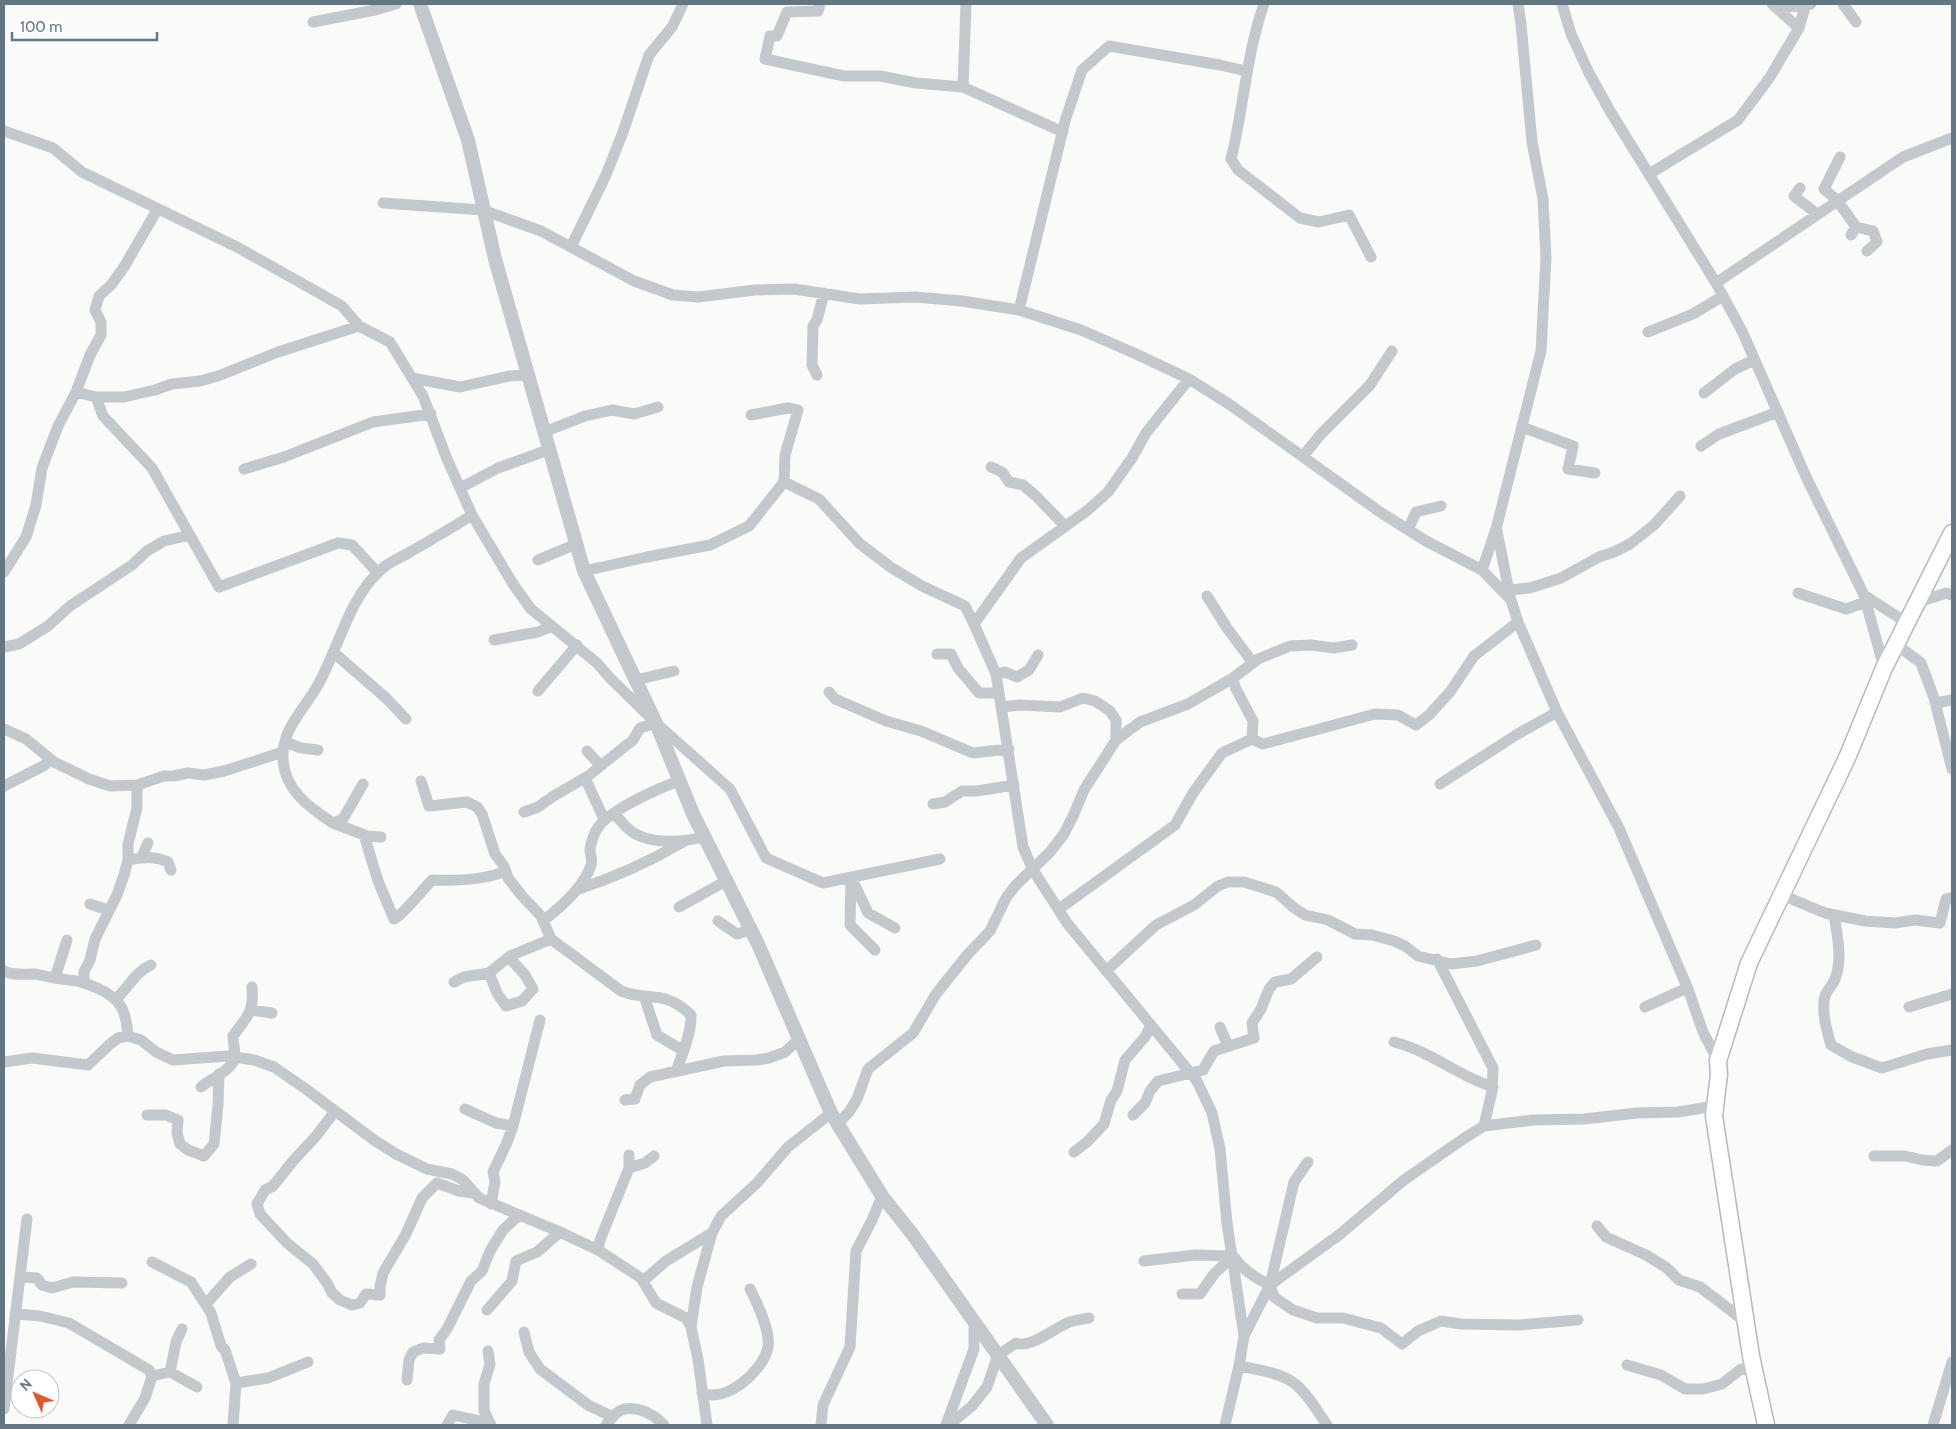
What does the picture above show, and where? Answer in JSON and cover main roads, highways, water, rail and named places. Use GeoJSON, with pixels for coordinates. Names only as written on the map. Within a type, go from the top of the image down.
{"type":"FeatureCollection","features":[{"type":"Feature","properties":{"kind":"main road"},"geometry":{"type":"LineString","coordinates":[[1766,1425],[1754,1371],[1714,1116],[1719,1074],[1718,1061],[1738,1004],[1749,963],[1847,758],[1884,668],[1952,533]]}}]}
